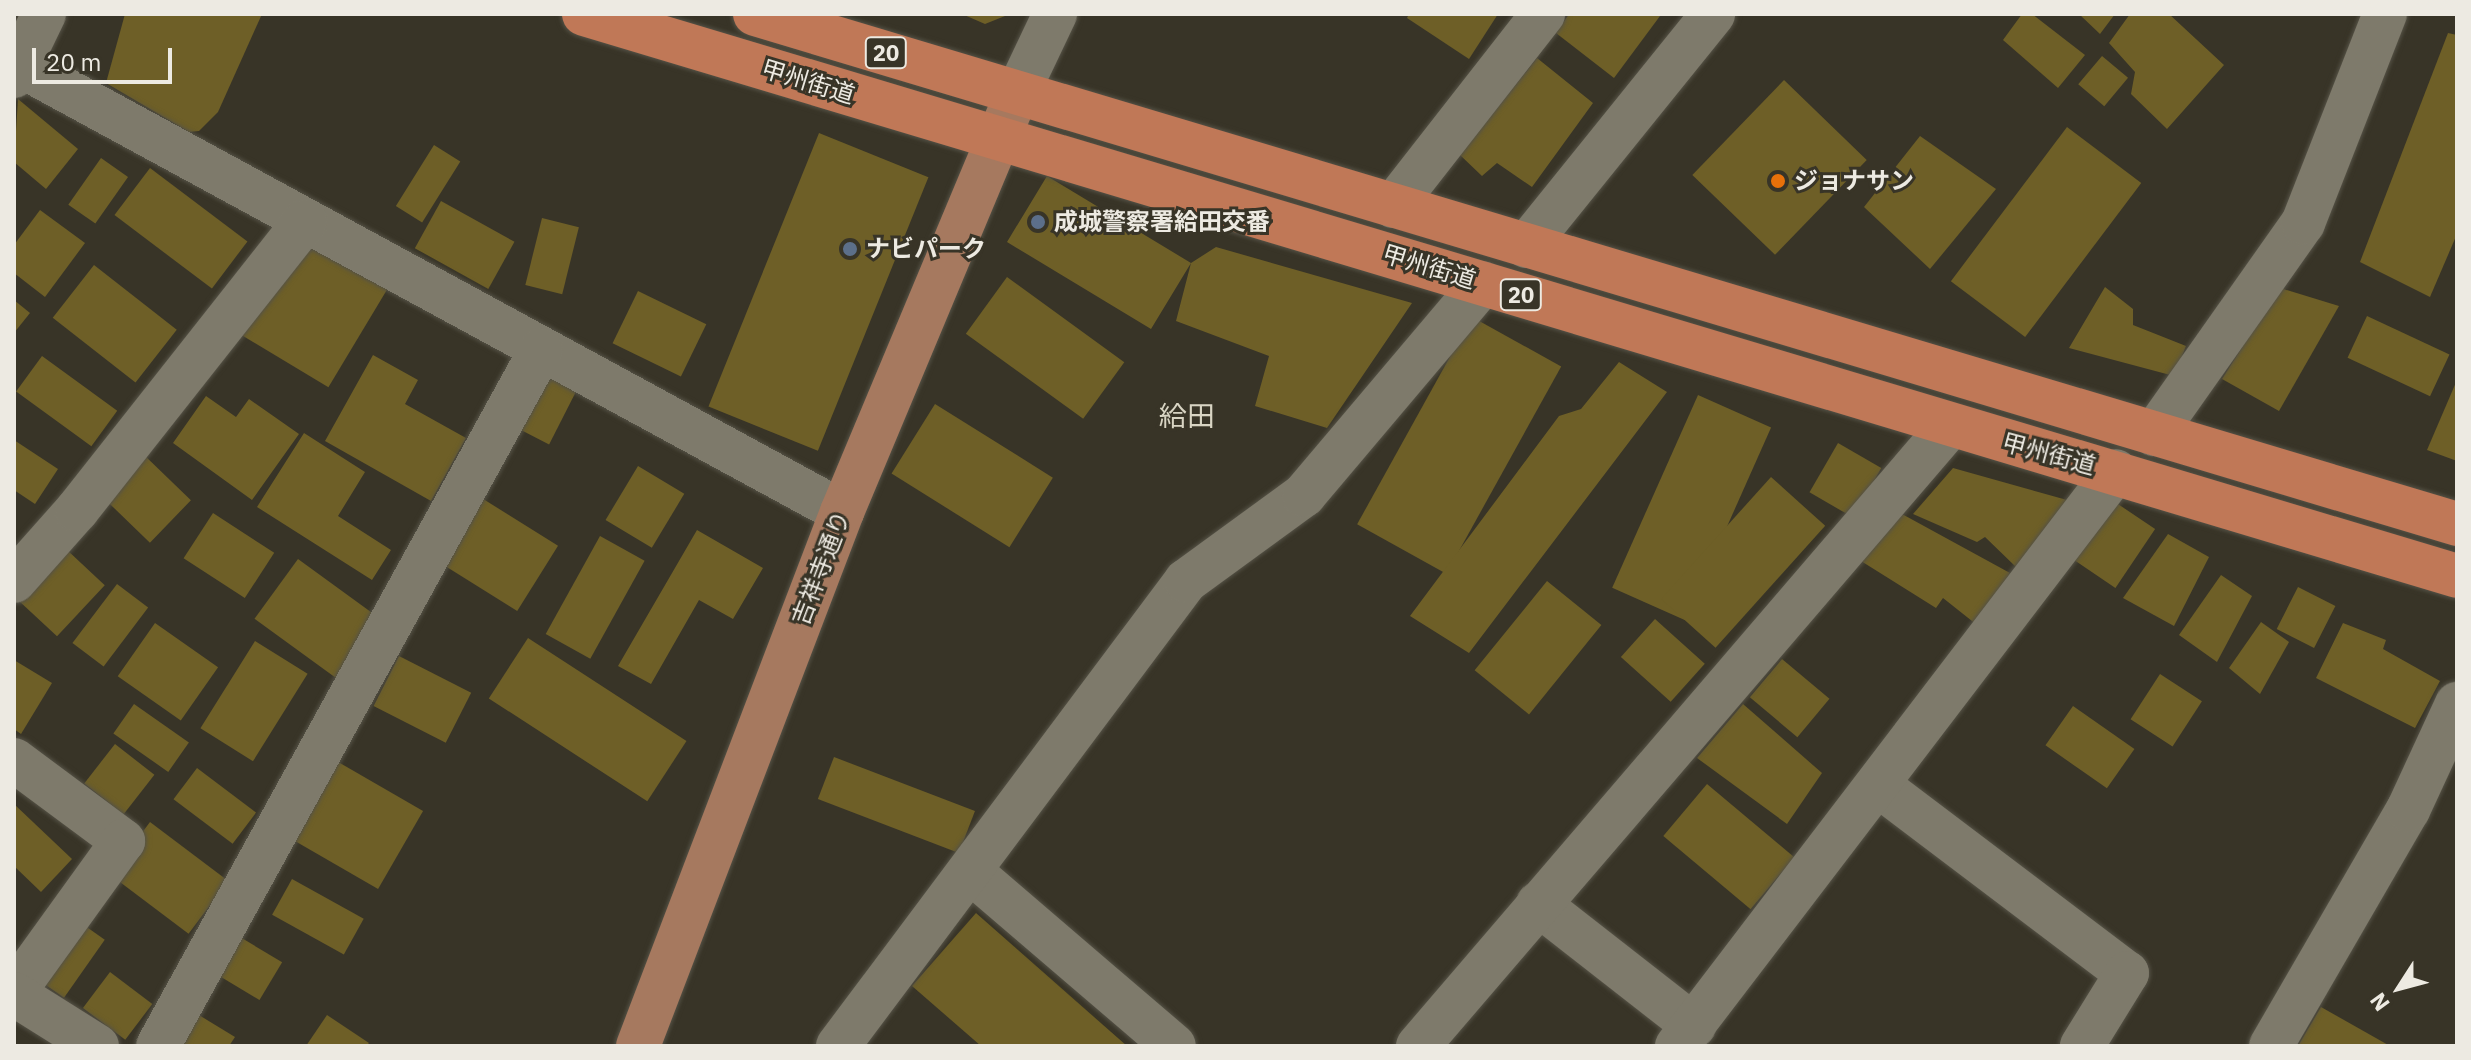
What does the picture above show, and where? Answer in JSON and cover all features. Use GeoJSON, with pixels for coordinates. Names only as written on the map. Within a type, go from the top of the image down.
{"type":"FeatureCollection","features":[{"type":"Feature","properties":{"kind":"highway","name":"甲州街道"},"geometry":{"type":"LineString","coordinates":[[584,14],[1483,283],[1949,427],[2116,471],[2457,576]]}},
{"type":"Feature","properties":{"kind":"highway","name":"甲州街道"},"geometry":{"type":"LineString","coordinates":[[755,14],[2457,524]]}},
{"type":"Feature","properties":{"kind":"main road","name":"吉祥寺通り"},"geometry":{"type":"LineString","coordinates":[[638,1046],[842,512],[1017,94]]}},
{"type":"Feature","properties":{"kind":"street"},"geometry":{"type":"LineString","coordinates":[[44,14],[16,68],[842,512]]}},
{"type":"Feature","properties":{"kind":"street"},"geometry":{"type":"LineString","coordinates":[[1017,94],[1055,14]]}},
{"type":"Feature","properties":{"kind":"street"},"geometry":{"type":"LineString","coordinates":[[1393,206],[1543,14]]}},
{"type":"Feature","properties":{"kind":"street"},"geometry":{"type":"LineString","coordinates":[[1526,246],[1713,14]]}},
{"type":"Feature","properties":{"kind":"street"},"geometry":{"type":"LineString","coordinates":[[2154,434],[2303,223],[2385,14]]}},
{"type":"Feature","properties":{"kind":"street"},"geometry":{"type":"LineString","coordinates":[[14,581],[77,510],[305,221]]}},
{"type":"Feature","properties":{"kind":"street"},"geometry":{"type":"LineString","coordinates":[[838,1046],[1186,581],[1304,495],[1483,283]]}},
{"type":"Feature","properties":{"kind":"street"},"geometry":{"type":"LineString","coordinates":[[158,1046],[541,350]]}},
{"type":"Feature","properties":{"kind":"street"},"geometry":{"type":"LineString","coordinates":[[1418,1046],[1949,427]]}},
{"type":"Feature","properties":{"kind":"street"},"geometry":{"type":"LineString","coordinates":[[1538,904],[1686,1036],[2116,471]]}},
{"type":"Feature","properties":{"kind":"street"},"geometry":{"type":"LineString","coordinates":[[2271,1046],[2408,810],[2457,704]]}},
{"type":"Feature","properties":{"kind":"street"},"geometry":{"type":"LineString","coordinates":[[14,760],[123,841],[14,993],[97,1046]]}},
{"type":"Feature","properties":{"kind":"street"},"geometry":{"type":"LineString","coordinates":[[1878,785],[2127,973],[2082,1046]]}},
{"type":"Feature","properties":{"kind":"street"},"geometry":{"type":"LineString","coordinates":[[971,872],[1174,1046]]}},
{"type":"Feature","properties":{"kind":"building"},"geometry":{"type":"Polygon","coordinates":[[[125,14],[262,14],[218,112],[199,131],[189,132],[106,83],[125,14]]]}},
{"type":"Feature","properties":{"kind":"building"},"geometry":{"type":"Polygon","coordinates":[[[962,14],[1010,14],[985,24],[962,14]]]}},
{"type":"Feature","properties":{"kind":"building"},"geometry":{"type":"Polygon","coordinates":[[[1409,14],[1498,14],[1469,59],[1407,18],[1409,14]]]}},
{"type":"Feature","properties":{"kind":"building"},"geometry":{"type":"Polygon","coordinates":[[[1569,14],[1660,16],[1614,78],[1556,33],[1569,14]]]}},
{"type":"Feature","properties":{"kind":"building"},"geometry":{"type":"Polygon","coordinates":[[[2022,14],[2032,14],[2085,55],[2058,88],[2003,40],[2022,14]]]}},
{"type":"Feature","properties":{"kind":"building"},"geometry":{"type":"Polygon","coordinates":[[[2079,14],[2115,14],[2100,34],[2079,14]]]}},
{"type":"Feature","properties":{"kind":"building"},"geometry":{"type":"Polygon","coordinates":[[[2130,14],[2169,14],[2224,65],[2167,129],[2131,94],[2135,72],[2109,43],[2130,14]]]}},
{"type":"Feature","properties":{"kind":"building"},"geometry":{"type":"Polygon","coordinates":[[[2448,33],[2457,35],[2457,234],[2430,297],[2360,262],[2448,33]]]}},
{"type":"Feature","properties":{"kind":"building"},"geometry":{"type":"Polygon","coordinates":[[[2102,56],[2128,78],[2104,106],[2078,84],[2102,56]]]}},
{"type":"Feature","properties":{"kind":"building"},"geometry":{"type":"Polygon","coordinates":[[[1537,58],[1593,103],[1532,187],[1497,163],[1482,176],[1460,155],[1537,58]]]}},
{"type":"Feature","properties":{"kind":"building"},"geometry":{"type":"Polygon","coordinates":[[[1784,80],[1867,160],[1775,255],[1692,175],[1784,80]]]}},
{"type":"Feature","properties":{"kind":"building"},"geometry":{"type":"Polygon","coordinates":[[[18,99],[78,149],[46,189],[14,162],[18,99]]]}},
{"type":"Feature","properties":{"kind":"building"},"geometry":{"type":"Polygon","coordinates":[[[2067,127],[2141,183],[2025,337],[1951,281],[2067,127]]]}},
{"type":"Feature","properties":{"kind":"building"},"geometry":{"type":"Polygon","coordinates":[[[819,133],[928,177],[818,451],[708,407],[819,133]]]}},
{"type":"Feature","properties":{"kind":"building"},"geometry":{"type":"Polygon","coordinates":[[[1920,136],[1996,189],[1930,269],[1864,207],[1920,136]]]}},
{"type":"Feature","properties":{"kind":"building"},"geometry":{"type":"Polygon","coordinates":[[[434,145],[460,161],[422,222],[396,206],[434,145]]]}},
{"type":"Feature","properties":{"kind":"building"},"geometry":{"type":"Polygon","coordinates":[[[101,158],[128,177],[95,224],[68,205],[101,158]]]}},
{"type":"Feature","properties":{"kind":"building"},"geometry":{"type":"Polygon","coordinates":[[[150,168],[247,241],[212,289],[114,215],[150,168]]]}},
{"type":"Feature","properties":{"kind":"building"},"geometry":{"type":"Polygon","coordinates":[[[1047,176],[1191,263],[1151,329],[1007,242],[1047,176]]]}},
{"type":"Feature","properties":{"kind":"building"},"geometry":{"type":"Polygon","coordinates":[[[441,201],[514,242],[488,289],[415,248],[441,201]]]}},
{"type":"Feature","properties":{"kind":"building"},"geometry":{"type":"Polygon","coordinates":[[[40,210],[85,243],[45,297],[14,273],[14,245],[40,210]]]}},
{"type":"Feature","properties":{"kind":"building"},"geometry":{"type":"Polygon","coordinates":[[[542,218],[579,227],[562,294],[525,285],[542,218]]]}},
{"type":"Feature","properties":{"kind":"building"},"geometry":{"type":"Polygon","coordinates":[[[305,232],[391,284],[328,387],[243,336],[305,232]]]}},
{"type":"Feature","properties":{"kind":"building"},"geometry":{"type":"Polygon","coordinates":[[[1216,247],[1412,303],[1327,428],[1255,406],[1269,356],[1176,321],[1191,263],[1216,247]]]}},
{"type":"Feature","properties":{"kind":"building"},"geometry":{"type":"Polygon","coordinates":[[[94,265],[177,330],[135,382],[53,318],[94,265]]]}},
{"type":"Feature","properties":{"kind":"building"},"geometry":{"type":"Polygon","coordinates":[[[1007,277],[1124,362],[1083,419],[966,334],[1007,277]]]}},
{"type":"Feature","properties":{"kind":"building"},"geometry":{"type":"Polygon","coordinates":[[[2105,287],[2133,309],[2133,325],[2186,346],[2174,376],[2069,348],[2105,287]]]}},
{"type":"Feature","properties":{"kind":"building"},"geometry":{"type":"Polygon","coordinates":[[[2280,288],[2339,306],[2279,411],[2222,379],[2280,288]]]}},
{"type":"Feature","properties":{"kind":"building"},"geometry":{"type":"Polygon","coordinates":[[[638,291],[706,324],[681,376],[613,343],[638,291]]]}},
{"type":"Feature","properties":{"kind":"building"},"geometry":{"type":"Polygon","coordinates":[[[14,300],[30,313],[14,333],[14,300]]]}},
{"type":"Feature","properties":{"kind":"building"},"geometry":{"type":"Polygon","coordinates":[[[2367,316],[2449,354],[2430,396],[2348,358],[2367,316]]]}},
{"type":"Feature","properties":{"kind":"building"},"geometry":{"type":"Polygon","coordinates":[[[1472,317],[1561,366],[1446,574],[1357,524],[1472,317]]]}},
{"type":"Feature","properties":{"kind":"building"},"geometry":{"type":"Polygon","coordinates":[[[373,355],[418,380],[405,404],[466,438],[431,501],[325,441],[373,355]]]}},
{"type":"Feature","properties":{"kind":"building"},"geometry":{"type":"Polygon","coordinates":[[[42,356],[117,411],[91,446],[16,392],[42,356]]]}},
{"type":"Feature","properties":{"kind":"building"},"geometry":{"type":"Polygon","coordinates":[[[1619,362],[1667,392],[1469,653],[1410,616],[1559,416],[1581,409],[1619,362]]]}},
{"type":"Feature","properties":{"kind":"building"},"geometry":{"type":"Polygon","coordinates":[[[547,367],[580,384],[549,444],[516,428],[547,367]]]}},
{"type":"Feature","properties":{"kind":"building"},"geometry":{"type":"Polygon","coordinates":[[[2457,380],[2457,461],[2427,450],[2457,380]]]}},
{"type":"Feature","properties":{"kind":"building"},"geometry":{"type":"Polygon","coordinates":[[[1698,395],[1771,428],[1685,620],[1612,588],[1698,395]]]}},
{"type":"Feature","properties":{"kind":"building"},"geometry":{"type":"Polygon","coordinates":[[[206,396],[236,417],[249,399],[299,434],[252,500],[173,443],[206,396]]]}},
{"type":"Feature","properties":{"kind":"building"},"geometry":{"type":"Polygon","coordinates":[[[935,404],[1053,478],[1009,547],[892,474],[935,404]]]}},
{"type":"Feature","properties":{"kind":"building"},"geometry":{"type":"Polygon","coordinates":[[[304,433],[365,472],[338,516],[391,550],[372,580],[257,507],[304,433]]]}},
{"type":"Feature","properties":{"kind":"building"},"geometry":{"type":"Polygon","coordinates":[[[14,440],[58,469],[35,504],[14,490],[14,440]]]}},
{"type":"Feature","properties":{"kind":"building"},"geometry":{"type":"Polygon","coordinates":[[[1838,443],[1881,468],[1853,517],[1810,492],[1838,443]]]}},
{"type":"Feature","properties":{"kind":"building"},"geometry":{"type":"Polygon","coordinates":[[[142,453],[191,500],[150,543],[101,495],[142,453]]]}},
{"type":"Feature","properties":{"kind":"building"},"geometry":{"type":"Polygon","coordinates":[[[638,466],[684,494],[652,548],[606,520],[638,466]]]}},
{"type":"Feature","properties":{"kind":"building"},"geometry":{"type":"Polygon","coordinates":[[[1953,468],[2067,500],[2016,567],[1985,537],[1977,542],[1913,514],[1953,468]]]}},
{"type":"Feature","properties":{"kind":"building"},"geometry":{"type":"Polygon","coordinates":[[[1771,477],[1825,526],[1716,648],[1661,599],[1771,477]]]}},
{"type":"Feature","properties":{"kind":"building"},"geometry":{"type":"Polygon","coordinates":[[[480,497],[558,546],[517,611],[439,562],[480,497]]]}},
{"type":"Feature","properties":{"kind":"building"},"geometry":{"type":"Polygon","coordinates":[[[2112,500],[2155,529],[2115,588],[2072,559],[2112,500]]]}},
{"type":"Feature","properties":{"kind":"building"},"geometry":{"type":"Polygon","coordinates":[[[213,513],[274,553],[245,598],[184,558],[213,513]]]}},
{"type":"Feature","properties":{"kind":"building"},"geometry":{"type":"Polygon","coordinates":[[[1902,514],[2010,573],[1977,625],[1943,598],[1936,608],[1861,561],[1902,514]]]}},
{"type":"Feature","properties":{"kind":"building"},"geometry":{"type":"Polygon","coordinates":[[[697,530],[763,568],[733,619],[699,600],[651,684],[618,666],[697,530]]]}},
{"type":"Feature","properties":{"kind":"building"},"geometry":{"type":"Polygon","coordinates":[[[2168,534],[2209,557],[2174,626],[2123,598],[2168,534]]]}},
{"type":"Feature","properties":{"kind":"building"},"geometry":{"type":"Polygon","coordinates":[[[600,536],[645,561],[590,659],[546,634],[600,536]]]}},
{"type":"Feature","properties":{"kind":"building"},"geometry":{"type":"Polygon","coordinates":[[[66,549],[105,585],[57,636],[18,600],[66,549]]]}},
{"type":"Feature","properties":{"kind":"building"},"geometry":{"type":"Polygon","coordinates":[[[298,559],[381,619],[337,679],[255,619],[298,559]]]}},
{"type":"Feature","properties":{"kind":"building"},"geometry":{"type":"Polygon","coordinates":[[[2221,575],[2252,596],[2217,662],[2179,635],[2221,575]]]}},
{"type":"Feature","properties":{"kind":"building"},"geometry":{"type":"Polygon","coordinates":[[[1547,581],[1601,625],[1529,714],[1475,670],[1547,581]]]}},
{"type":"Feature","properties":{"kind":"building"},"geometry":{"type":"Polygon","coordinates":[[[117,584],[148,607],[104,667],[72,643],[117,584]]]}},
{"type":"Feature","properties":{"kind":"building"},"geometry":{"type":"Polygon","coordinates":[[[2298,587],[2335,606],[2314,648],[2277,629],[2298,587]]]}},
{"type":"Feature","properties":{"kind":"building"},"geometry":{"type":"Polygon","coordinates":[[[1655,619],[1705,664],[1671,702],[1621,657],[1655,619]]]}},
{"type":"Feature","properties":{"kind":"building"},"geometry":{"type":"Polygon","coordinates":[[[2261,622],[2289,642],[2260,694],[2229,668],[2261,622]]]}},
{"type":"Feature","properties":{"kind":"building"},"geometry":{"type":"Polygon","coordinates":[[[155,623],[218,667],[181,720],[118,676],[155,623]]]}},
{"type":"Feature","properties":{"kind":"building"},"geometry":{"type":"Polygon","coordinates":[[[2343,623],[2386,640],[2383,649],[2440,681],[2415,728],[2316,678],[2343,623]]]}},
{"type":"Feature","properties":{"kind":"building"},"geometry":{"type":"Polygon","coordinates":[[[528,638],[687,741],[647,801],[489,698],[528,638]]]}},
{"type":"Feature","properties":{"kind":"building"},"geometry":{"type":"Polygon","coordinates":[[[255,641],[308,674],[253,761],[200,728],[255,641]]]}},
{"type":"Feature","properties":{"kind":"building"},"geometry":{"type":"Polygon","coordinates":[[[399,656],[471,693],[446,743],[374,706],[399,656]]]}},
{"type":"Feature","properties":{"kind":"building"},"geometry":{"type":"Polygon","coordinates":[[[1782,659],[1829,699],[1797,737],[1750,697],[1782,659]]]}},
{"type":"Feature","properties":{"kind":"building"},"geometry":{"type":"Polygon","coordinates":[[[14,660],[52,683],[21,734],[14,729],[14,660]]]}},
{"type":"Feature","properties":{"kind":"building"},"geometry":{"type":"Polygon","coordinates":[[[2160,674],[2202,701],[2173,747],[2131,719],[2160,674]]]}},
{"type":"Feature","properties":{"kind":"building"},"geometry":{"type":"Polygon","coordinates":[[[134,704],[189,742],[168,772],[113,733],[134,704]]]}},
{"type":"Feature","properties":{"kind":"building"},"geometry":{"type":"Polygon","coordinates":[[[1743,704],[1822,773],[1787,824],[1697,758],[1743,704]]]}},
{"type":"Feature","properties":{"kind":"building"},"geometry":{"type":"Polygon","coordinates":[[[2073,706],[2134,749],[2107,788],[2045,745],[2073,706]]]}},
{"type":"Feature","properties":{"kind":"building"},"geometry":{"type":"Polygon","coordinates":[[[115,744],[154,775],[124,814],[84,783],[115,744]]]}},
{"type":"Feature","properties":{"kind":"building"},"geometry":{"type":"Polygon","coordinates":[[[834,757],[975,811],[959,853],[818,799],[834,757]]]}},
{"type":"Feature","properties":{"kind":"building"},"geometry":{"type":"Polygon","coordinates":[[[333,759],[423,811],[378,889],[288,837],[333,759]]]}},
{"type":"Feature","properties":{"kind":"building"},"geometry":{"type":"Polygon","coordinates":[[[197,768],[256,813],[233,844],[174,799],[197,768]]]}},
{"type":"Feature","properties":{"kind":"building"},"geometry":{"type":"Polygon","coordinates":[[[1707,784],[1794,857],[1751,909],[1663,836],[1707,784]]]}},
{"type":"Feature","properties":{"kind":"building"},"geometry":{"type":"Polygon","coordinates":[[[14,804],[72,859],[41,892],[14,866],[14,804]]]}},
{"type":"Feature","properties":{"kind":"building"},"geometry":{"type":"Polygon","coordinates":[[[150,822],[228,881],[189,934],[110,875],[150,822]]]}},
{"type":"Feature","properties":{"kind":"building"},"geometry":{"type":"Polygon","coordinates":[[[292,879],[364,919],[344,955],[272,915],[292,879]]]}},
{"type":"Feature","properties":{"kind":"building"},"geometry":{"type":"Polygon","coordinates":[[[976,913],[1127,1046],[981,1046],[912,986],[976,913]]]}},
{"type":"Feature","properties":{"kind":"building"},"geometry":{"type":"Polygon","coordinates":[[[81,923],[105,940],[64,998],[40,981],[81,923]]]}},
{"type":"Feature","properties":{"kind":"building"},"geometry":{"type":"Polygon","coordinates":[[[235,934],[282,962],[259,1000],[212,972],[235,934]]]}},
{"type":"Feature","properties":{"kind":"building"},"geometry":{"type":"Polygon","coordinates":[[[110,972],[152,1004],[125,1040],[83,1008],[110,972]]]}},
{"type":"Feature","properties":{"kind":"building"},"geometry":{"type":"Polygon","coordinates":[[[2321,1007],[2390,1046],[2298,1046],[2321,1007]]]}},
{"type":"Feature","properties":{"kind":"building"},"geometry":{"type":"Polygon","coordinates":[[[189,1009],[235,1037],[229,1046],[166,1046],[189,1009]]]}},
{"type":"Feature","properties":{"kind":"building"},"geometry":{"type":"Polygon","coordinates":[[[327,1015],[369,1043],[366,1046],[306,1046],[327,1015]]]}},
{"type":"Feature","properties":{"kind":"place","name":"ジョナサン"},"geometry":{"type":"Point","coordinates":[1778,181]}},
{"type":"Feature","properties":{"kind":"place","name":"成城警察署給田交番"},"geometry":{"type":"Point","coordinates":[1038,222]}},
{"type":"Feature","properties":{"kind":"place","name":"ナビパーク"},"geometry":{"type":"Point","coordinates":[850,249]}},
{"type":"Feature","properties":{"kind":"district","name":"給田"},"geometry":{"type":"Point","coordinates":[1187,416]}}]}
